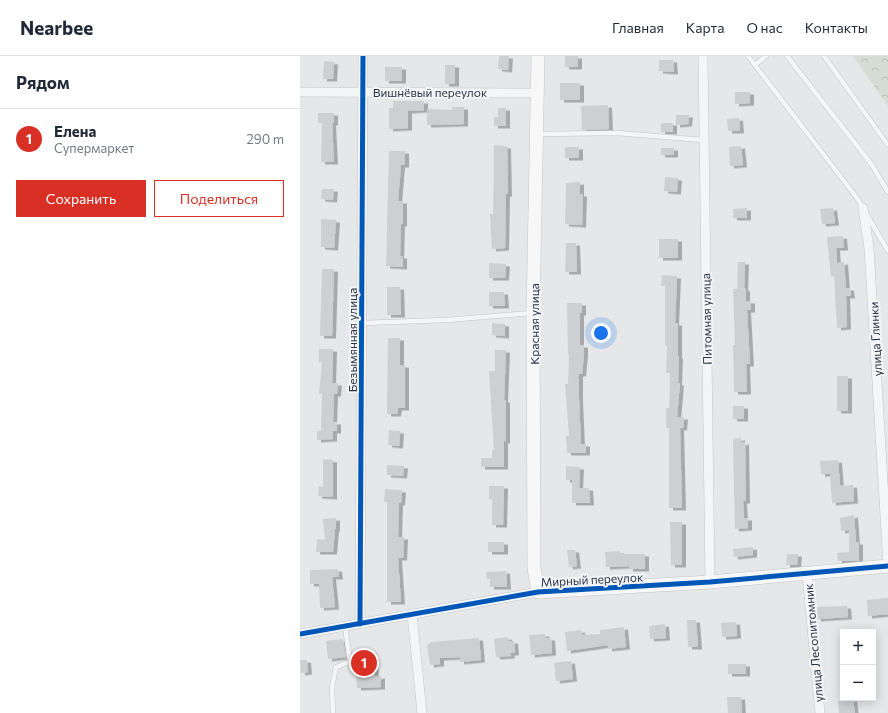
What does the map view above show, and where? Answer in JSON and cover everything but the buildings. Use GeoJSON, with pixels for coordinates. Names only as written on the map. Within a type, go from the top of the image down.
{"type":"FeatureCollection","features":[{"type":"Feature","properties":{"kind":"street","name":"Безымянная улица"},"geometry":{"type":"LineString","coordinates":[[360,624],[363,56]]}},
{"type":"Feature","properties":{"kind":"street","name":"Красная улица"},"geometry":{"type":"LineString","coordinates":[[538,56],[535,134],[533,313],[534,568],[538,592]]}},
{"type":"Feature","properties":{"kind":"street","name":"Питомная улица"},"geometry":{"type":"LineString","coordinates":[[703,56],[710,582]]}},
{"type":"Feature","properties":{"kind":"street","name":"Вишнёвый переулок"},"geometry":{"type":"LineString","coordinates":[[300,92],[362,91],[537,93]]}},
{"type":"Feature","properties":{"kind":"street","name":"улица Глинки"},"geometry":{"type":"LineString","coordinates":[[863,208],[869,248],[888,566]]}},
{"type":"Feature","properties":{"kind":"street","name":"Мирный переулок"},"geometry":{"type":"LineString","coordinates":[[300,634],[538,592],[710,582],[888,566]]}},
{"type":"Feature","properties":{"kind":"street","name":"улица Лесопитомник"},"geometry":{"type":"LineString","coordinates":[[807,574],[820,713]]}},
{"type":"Feature","properties":{"kind":"street"},"geometry":{"type":"LineString","coordinates":[[412,614],[422,713]]}},
{"type":"Feature","properties":{"kind":"lane"},"geometry":{"type":"LineString","coordinates":[[748,56],[852,192],[888,251]]}},
{"type":"Feature","properties":{"kind":"lane"},"geometry":{"type":"LineString","coordinates":[[755,65],[766,56]]}},
{"type":"Feature","properties":{"kind":"lane"},"geometry":{"type":"LineString","coordinates":[[787,56],[872,165],[888,192]]}},
{"type":"Feature","properties":{"kind":"lane"},"geometry":{"type":"LineString","coordinates":[[824,56],[888,145]]}},
{"type":"Feature","properties":{"kind":"lane"},"geometry":{"type":"LineString","coordinates":[[535,134],[617,133],[703,140]]}},
{"type":"Feature","properties":{"kind":"lane"},"geometry":{"type":"LineString","coordinates":[[362,323],[447,320],[533,313]]}},
{"type":"Feature","properties":{"kind":"lane"},"geometry":{"type":"LineString","coordinates":[[333,713],[332,687],[336,667],[350,662],[345,626]]}},
{"type":"Feature","properties":{"kind":"green space"},"geometry":{"type":"Polygon","coordinates":[[[853,56],[888,56],[888,106],[853,56]]]}},
{"type":"Feature","properties":{"kind":"cycle path"},"geometry":{"type":"LineString","coordinates":[[360,624],[363,56]]}},
{"type":"Feature","properties":{"kind":"cycle path"},"geometry":{"type":"LineString","coordinates":[[300,634],[538,592],[710,582],[888,566]]}},
{"type":"Feature","properties":{"kind":"place","name":"Елена"},"geometry":{"type":"Point","coordinates":[364,663]}}]}
